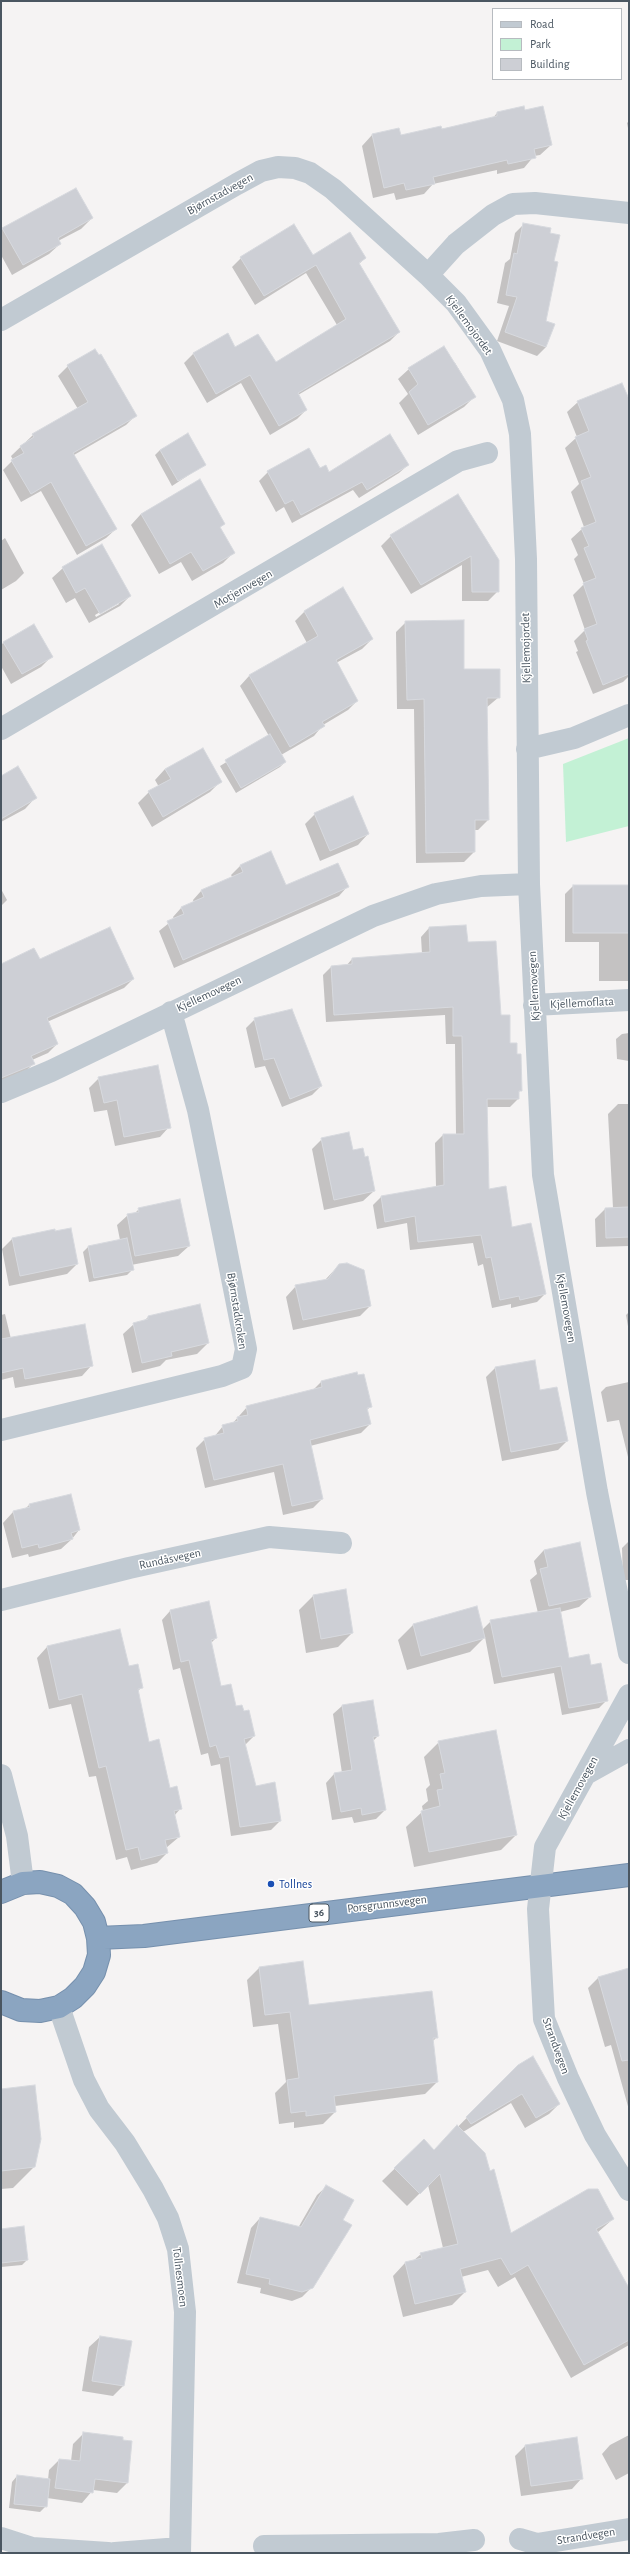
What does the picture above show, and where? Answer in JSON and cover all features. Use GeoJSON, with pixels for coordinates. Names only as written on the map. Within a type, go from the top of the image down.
{"type":"FeatureCollection","features":[{"type":"Feature","properties":{"kind":"highway","name":"Porsgrunnsvegen"},"geometry":{"type":"LineString","coordinates":[[98,1938],[144,1936],[629,1875]]}},
{"type":"Feature","properties":{"kind":"highway"},"geometry":{"type":"LineString","coordinates":[[1,1892],[23,1883],[40,1882],[58,1886],[73,1894],[85,1907],[94,1922],[98,1938],[98,1955],[91,1976],[85,1986],[73,1998],[59,2007],[40,2011],[21,2010],[1,2002]]}},
{"type":"Feature","properties":{"kind":"street","name":"Bjørnstadvegen"},"geometry":{"type":"LineString","coordinates":[[1,320],[237,184],[261,171],[278,168],[295,168],[310,173],[333,189],[428,275]]}},
{"type":"Feature","properties":{"kind":"street"},"geometry":{"type":"LineString","coordinates":[[428,275],[456,244],[493,214],[513,204],[535,203],[629,213]]}},
{"type":"Feature","properties":{"kind":"street","name":"Kjellemojordet"},"geometry":{"type":"LineString","coordinates":[[428,275],[456,303],[490,350],[513,400],[520,434],[526,559],[528,884]]}},
{"type":"Feature","properties":{"kind":"street","name":"Motjernvegen"},"geometry":{"type":"LineString","coordinates":[[1,729],[458,461],[487,453]]}},
{"type":"Feature","properties":{"kind":"street"},"geometry":{"type":"LineString","coordinates":[[527,749],[574,738],[629,715]]}},
{"type":"Feature","properties":{"kind":"street","name":"Kjellemovegen"},"geometry":{"type":"LineString","coordinates":[[1,1092],[51,1071],[373,916],[436,894],[481,886],[528,884],[543,1175],[597,1492],[629,1653]]}},
{"type":"Feature","properties":{"kind":"street","name":"Kjellemoflata"},"geometry":{"type":"LineString","coordinates":[[534,1005],[629,1000]]}},
{"type":"Feature","properties":{"kind":"street","name":"Bjørnstadkroken"},"geometry":{"type":"LineString","coordinates":[[1,1430],[222,1376],[242,1368],[246,1349],[225,1241],[198,1110],[171,1012]]}},
{"type":"Feature","properties":{"kind":"street","name":"Rundåsvegen"},"geometry":{"type":"LineString","coordinates":[[1,1600],[129,1568],[269,1537],[341,1543]]}},
{"type":"Feature","properties":{"kind":"street","name":"Kjellemovegen"},"geometry":{"type":"LineString","coordinates":[[540,1886],[545,1847],[629,1695]]}},
{"type":"Feature","properties":{"kind":"street"},"geometry":{"type":"LineString","coordinates":[[586,1774],[629,1750]]}},
{"type":"Feature","properties":{"kind":"street"},"geometry":{"type":"LineString","coordinates":[[1,1775],[17,1836],[23,1883]]}},
{"type":"Feature","properties":{"kind":"street","name":"Strandvegen"},"geometry":{"type":"LineString","coordinates":[[540,1886],[538,1909],[544,2019],[568,2078],[595,2135],[629,2190]]}},
{"type":"Feature","properties":{"kind":"street","name":"Tollnesmoen"},"geometry":{"type":"LineString","coordinates":[[59,2007],[84,2080],[99,2109],[125,2143],[153,2189],[168,2218],[178,2250],[185,2312],[180,2551]]}},
{"type":"Feature","properties":{"kind":"street","name":"Strandvegen"},"geometry":{"type":"LineString","coordinates":[[520,2539],[537,2544],[629,2529]]}},
{"type":"Feature","properties":{"kind":"street"},"geometry":{"type":"LineString","coordinates":[[1,2538],[32,2548],[108,2553]]}},
{"type":"Feature","properties":{"kind":"street"},"geometry":{"type":"LineString","coordinates":[[264,2546],[440,2548],[474,2540]]}},
{"type":"Feature","properties":{"kind":"street"},"geometry":{"type":"LineString","coordinates":[[115,2553],[180,2551]]}},
{"type":"Feature","properties":{"kind":"green space"},"geometry":{"type":"Polygon","coordinates":[[[629,738],[629,826],[566,842],[563,764],[629,738]]]}},
{"type":"Feature","properties":{"kind":"building"},"geometry":{"type":"Polygon","coordinates":[[[524,106],[525,110],[543,106],[552,145],[534,149],[536,158],[508,164],[507,160],[433,177],[435,184],[406,190],[404,183],[384,188],[372,134],[399,128],[401,135],[441,126],[442,129],[497,116],[497,112],[524,106]]]}},
{"type":"Feature","properties":{"kind":"building"},"geometry":{"type":"Polygon","coordinates":[[[76,188],[93,218],[58,238],[61,244],[23,265],[2,228],[76,188]]]}},
{"type":"Feature","properties":{"kind":"building"},"geometry":{"type":"Polygon","coordinates":[[[523,223],[551,228],[550,233],[560,235],[554,261],[558,262],[546,321],[555,324],[546,347],[505,332],[517,297],[506,295],[514,253],[517,254],[523,223]]]}},
{"type":"Feature","properties":{"kind":"building"},"geometry":{"type":"Polygon","coordinates":[[[294,224],[313,255],[350,232],[366,258],[359,263],[400,332],[298,393],[307,410],[279,426],[250,375],[216,394],[193,353],[228,333],[235,347],[258,334],[276,362],[346,319],[316,265],[264,296],[240,257],[294,224]]]}},
{"type":"Feature","properties":{"kind":"building"},"geometry":{"type":"Polygon","coordinates":[[[444,346],[476,397],[428,425],[409,392],[418,384],[408,368],[444,346]]]}},
{"type":"Feature","properties":{"kind":"building"},"geometry":{"type":"Polygon","coordinates":[[[95,349],[99,355],[101,354],[137,416],[73,453],[117,529],[86,546],[51,482],[31,494],[11,460],[24,453],[20,446],[34,437],[32,434],[88,402],[67,365],[95,349]]]}},
{"type":"Feature","properties":{"kind":"building"},"geometry":{"type":"Polygon","coordinates":[[[622,383],[629,399],[629,674],[603,685],[586,641],[588,640],[584,629],[597,624],[583,583],[596,578],[584,548],[589,546],[581,528],[596,522],[581,481],[591,477],[575,437],[589,431],[577,401],[622,383]]]}},
{"type":"Feature","properties":{"kind":"building"},"geometry":{"type":"Polygon","coordinates":[[[188,433],[206,465],[178,481],[160,450],[188,433]]]}},
{"type":"Feature","properties":{"kind":"building"},"geometry":{"type":"Polygon","coordinates":[[[390,434],[409,465],[367,490],[362,482],[301,515],[293,500],[285,504],[267,471],[309,448],[320,468],[326,465],[329,472],[390,434]]]}},
{"type":"Feature","properties":{"kind":"building"},"geometry":{"type":"Polygon","coordinates":[[[200,479],[225,524],[220,527],[235,553],[203,571],[191,552],[170,564],[141,514],[200,479]]]}},
{"type":"Feature","properties":{"kind":"building"},"geometry":{"type":"Polygon","coordinates":[[[458,494],[499,560],[499,592],[472,592],[471,556],[421,585],[390,535],[458,494]]]}},
{"type":"Feature","properties":{"kind":"building"},"geometry":{"type":"Polygon","coordinates":[[[102,544],[131,596],[100,614],[85,588],[76,593],[62,567],[102,544]]]}},
{"type":"Feature","properties":{"kind":"building"},"geometry":{"type":"Polygon","coordinates":[[[343,587],[373,639],[336,660],[358,701],[322,722],[325,726],[290,747],[249,675],[318,636],[304,611],[343,587]]]}},
{"type":"Feature","properties":{"kind":"building"},"geometry":{"type":"Polygon","coordinates":[[[464,620],[464,669],[500,669],[500,698],[487,698],[489,820],[475,820],[475,852],[426,853],[424,699],[407,700],[405,621],[464,620]]]}},
{"type":"Feature","properties":{"kind":"building"},"geometry":{"type":"Polygon","coordinates":[[[34,624],[53,657],[22,674],[3,642],[34,624]]]}},
{"type":"Feature","properties":{"kind":"building"},"geometry":{"type":"Polygon","coordinates":[[[270,734],[286,762],[241,788],[225,760],[270,734]]]}},
{"type":"Feature","properties":{"kind":"building"},"geometry":{"type":"Polygon","coordinates":[[[203,748],[222,782],[163,817],[148,791],[171,779],[165,769],[203,748]]]}},
{"type":"Feature","properties":{"kind":"building"},"geometry":{"type":"Polygon","coordinates":[[[18,766],[37,798],[1,819],[1,776],[18,766]]]}},
{"type":"Feature","properties":{"kind":"building"},"geometry":{"type":"Polygon","coordinates":[[[353,796],[369,834],[330,851],[314,813],[353,796]]]}},
{"type":"Feature","properties":{"kind":"building"},"geometry":{"type":"Polygon","coordinates":[[[271,851],[286,885],[338,863],[349,887],[183,960],[167,921],[184,914],[181,907],[204,897],[201,890],[243,872],[240,865],[271,851]]]}},
{"type":"Feature","properties":{"kind":"building"},"geometry":{"type":"Polygon","coordinates":[[[573,885],[629,885],[629,933],[573,933],[573,885]]]}},
{"type":"Feature","properties":{"kind":"building"},"geometry":{"type":"Polygon","coordinates":[[[466,925],[468,942],[496,941],[501,1015],[510,1015],[510,1043],[517,1043],[517,1054],[521,1054],[522,1091],[519,1091],[519,1099],[487,1099],[489,1189],[506,1186],[512,1227],[531,1223],[546,1294],[520,1300],[519,1296],[500,1300],[491,1257],[486,1258],[481,1235],[418,1242],[415,1216],[385,1222],[381,1196],[444,1185],[443,1134],[464,1134],[462,1036],[453,1036],[453,1007],[334,1015],[331,966],[352,964],[352,958],[430,952],[429,927],[466,925]]]}},
{"type":"Feature","properties":{"kind":"building"},"geometry":{"type":"Polygon","coordinates":[[[110,927],[134,979],[47,1018],[58,1044],[31,1056],[35,1064],[1,1078],[1,964],[34,948],[40,959],[110,927]]]}},
{"type":"Feature","properties":{"kind":"building"},"geometry":{"type":"Polygon","coordinates":[[[292,1009],[322,1086],[290,1099],[274,1058],[264,1060],[254,1018],[292,1009]]]}},
{"type":"Feature","properties":{"kind":"building"},"geometry":{"type":"Polygon","coordinates":[[[158,1065],[171,1128],[124,1137],[117,1100],[104,1103],[98,1077],[158,1065]]]}},
{"type":"Feature","properties":{"kind":"building"},"geometry":{"type":"Polygon","coordinates":[[[349,1132],[353,1150],[363,1148],[365,1157],[368,1156],[375,1191],[334,1200],[321,1138],[349,1132]]]}},
{"type":"Feature","properties":{"kind":"building"},"geometry":{"type":"Polygon","coordinates":[[[180,1199],[190,1246],[135,1256],[127,1214],[139,1212],[138,1208],[180,1199]]]}},
{"type":"Feature","properties":{"kind":"building"},"geometry":{"type":"Polygon","coordinates":[[[629,1207],[629,1237],[606,1238],[605,1208],[629,1207]]]}},
{"type":"Feature","properties":{"kind":"building"},"geometry":{"type":"Polygon","coordinates":[[[71,1228],[78,1264],[20,1276],[12,1238],[55,1229],[55,1231],[71,1228]]]}},
{"type":"Feature","properties":{"kind":"building"},"geometry":{"type":"Polygon","coordinates":[[[127,1238],[134,1270],[94,1278],[88,1246],[127,1238]]]}},
{"type":"Feature","properties":{"kind":"building"},"geometry":{"type":"Polygon","coordinates":[[[347,1263],[364,1270],[371,1306],[303,1320],[295,1285],[328,1279],[339,1264],[347,1263]]]}},
{"type":"Feature","properties":{"kind":"building"},"geometry":{"type":"Polygon","coordinates":[[[200,1304],[209,1343],[171,1352],[172,1356],[142,1363],[133,1323],[148,1319],[148,1316],[200,1304]]]}},
{"type":"Feature","properties":{"kind":"building"},"geometry":{"type":"Polygon","coordinates":[[[85,1324],[93,1366],[25,1379],[23,1368],[1,1373],[1,1339],[85,1324]]]}},
{"type":"Feature","properties":{"kind":"building"},"geometry":{"type":"Polygon","coordinates":[[[535,1360],[540,1390],[557,1387],[568,1441],[511,1452],[495,1367],[535,1360]]]}},
{"type":"Feature","properties":{"kind":"building"},"geometry":{"type":"Polygon","coordinates":[[[357,1372],[358,1375],[364,1374],[372,1407],[367,1408],[371,1424],[310,1440],[323,1499],[292,1506],[283,1464],[214,1480],[204,1438],[224,1433],[222,1425],[238,1421],[237,1417],[248,1415],[246,1406],[322,1387],[321,1381],[357,1372]]]}},
{"type":"Feature","properties":{"kind":"building"},"geometry":{"type":"Polygon","coordinates":[[[71,1494],[80,1530],[71,1533],[73,1539],[39,1548],[38,1544],[22,1548],[13,1511],[30,1507],[29,1504],[71,1494]]]}},
{"type":"Feature","properties":{"kind":"building"},"geometry":{"type":"Polygon","coordinates":[[[580,1542],[591,1597],[549,1606],[540,1569],[548,1567],[544,1550],[580,1542]]]}},
{"type":"Feature","properties":{"kind":"building"},"geometry":{"type":"Polygon","coordinates":[[[346,1589],[353,1633],[321,1639],[313,1595],[346,1589]]]}},
{"type":"Feature","properties":{"kind":"building"},"geometry":{"type":"Polygon","coordinates":[[[209,1601],[217,1638],[211,1640],[221,1686],[231,1684],[236,1706],[242,1705],[244,1711],[249,1710],[255,1736],[244,1739],[256,1786],[275,1782],[281,1821],[240,1827],[229,1756],[220,1758],[216,1745],[210,1747],[189,1660],[181,1662],[170,1610],[209,1601]]]}},
{"type":"Feature","properties":{"kind":"building"},"geometry":{"type":"Polygon","coordinates":[[[477,1606],[485,1638],[421,1656],[413,1624],[477,1606]]]}},
{"type":"Feature","properties":{"kind":"building"},"geometry":{"type":"Polygon","coordinates":[[[560,1608],[569,1658],[589,1654],[591,1665],[601,1663],[608,1701],[569,1708],[561,1666],[502,1677],[490,1620],[560,1608]]]}},
{"type":"Feature","properties":{"kind":"building"},"geometry":{"type":"Polygon","coordinates":[[[120,1629],[129,1666],[138,1664],[143,1688],[138,1689],[149,1742],[159,1739],[170,1788],[177,1786],[182,1809],[174,1811],[180,1837],[165,1840],[168,1853],[141,1860],[138,1847],[126,1850],[106,1766],[99,1768],[82,1694],[59,1700],[47,1646],[120,1629]]]}},
{"type":"Feature","properties":{"kind":"building"},"geometry":{"type":"Polygon","coordinates":[[[373,1700],[379,1736],[373,1737],[386,1810],[362,1815],[361,1808],[341,1812],[334,1773],[352,1770],[342,1705],[373,1700]]]}},
{"type":"Feature","properties":{"kind":"building"},"geometry":{"type":"Polygon","coordinates":[[[496,1730],[517,1835],[429,1852],[421,1811],[440,1806],[437,1790],[443,1789],[440,1774],[445,1773],[438,1741],[496,1730]]]}},
{"type":"Feature","properties":{"kind":"building"},"geometry":{"type":"Polygon","coordinates":[[[303,1961],[309,2005],[432,1991],[438,2038],[433,2038],[438,2082],[334,2096],[336,2112],[306,2116],[306,2111],[291,2113],[287,2080],[299,2078],[290,2012],[265,2015],[259,1967],[303,1961]]]}},
{"type":"Feature","properties":{"kind":"building"},"geometry":{"type":"Polygon","coordinates":[[[629,1968],[629,2060],[622,2061],[598,1977],[629,1968]]]}},
{"type":"Feature","properties":{"kind":"building"},"geometry":{"type":"Polygon","coordinates":[[[533,2056],[560,2104],[536,2118],[522,2094],[471,2124],[466,2117],[518,2065],[533,2056]]]}},
{"type":"Feature","properties":{"kind":"building"},"geometry":{"type":"Polygon","coordinates":[[[35,2085],[41,2139],[35,2167],[1,2171],[1,2089],[35,2085]]]}},
{"type":"Feature","properties":{"kind":"building"},"geometry":{"type":"Polygon","coordinates":[[[457,2125],[485,2153],[490,2171],[494,2169],[511,2233],[588,2189],[598,2189],[614,2219],[596,2229],[629,2288],[629,2340],[584,2365],[528,2265],[511,2275],[501,2258],[460,2269],[466,2292],[415,2304],[405,2262],[422,2258],[420,2253],[458,2244],[440,2174],[420,2194],[394,2168],[424,2139],[434,2150],[457,2125]]]}},
{"type":"Feature","properties":{"kind":"building"},"geometry":{"type":"Polygon","coordinates":[[[326,2185],[354,2200],[343,2220],[352,2225],[313,2288],[302,2292],[269,2284],[270,2279],[246,2274],[260,2217],[301,2227],[326,2185]]]}},
{"type":"Feature","properties":{"kind":"building"},"geometry":{"type":"Polygon","coordinates":[[[24,2226],[28,2260],[1,2263],[1,2229],[24,2226]]]}},
{"type":"Feature","properties":{"kind":"building"},"geometry":{"type":"Polygon","coordinates":[[[100,2336],[132,2341],[124,2386],[92,2381],[100,2336]]]}},
{"type":"Feature","properties":{"kind":"building"},"geometry":{"type":"Polygon","coordinates":[[[83,2432],[123,2437],[123,2440],[132,2441],[128,2483],[95,2479],[93,2493],[55,2488],[59,2459],[80,2461],[83,2432]]]}},
{"type":"Feature","properties":{"kind":"building"},"geometry":{"type":"Polygon","coordinates":[[[577,2437],[583,2479],[531,2486],[525,2445],[577,2437]]]}},
{"type":"Feature","properties":{"kind":"building"},"geometry":{"type":"Polygon","coordinates":[[[17,2475],[50,2479],[47,2507],[14,2504],[17,2475]]]}},
{"type":"Feature","properties":{"kind":"place","name":"Tollnes"},"geometry":{"type":"Point","coordinates":[271,1884]}}]}
